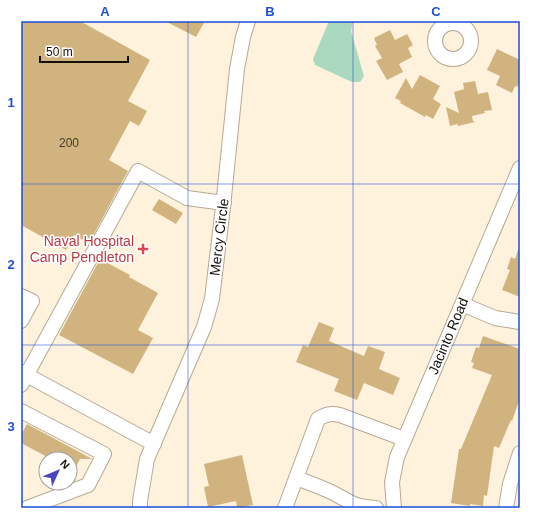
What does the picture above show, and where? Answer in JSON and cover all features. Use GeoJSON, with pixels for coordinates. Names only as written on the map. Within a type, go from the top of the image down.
{"type":"FeatureCollection","features":[{"type":"Feature","properties":{"kind":"street","name":"Mercy Circle"},"geometry":{"type":"LineString","coordinates":[[140,508],[147,459],[204,326],[212,299],[224,203],[237,69],[243,37],[248,21]]}},
{"type":"Feature","properties":{"kind":"street","name":"Jacinto Road"},"geometry":{"type":"LineString","coordinates":[[394,507],[392,482],[397,457],[520,168]]}},
{"type":"Feature","properties":{"kind":"street"},"geometry":{"type":"LineString","coordinates":[[154,444],[23,378],[138,172],[187,198],[224,203]]}},
{"type":"Feature","properties":{"kind":"street"},"geometry":{"type":"LineString","coordinates":[[21,296],[32,301],[21,321]]}},
{"type":"Feature","properties":{"kind":"street"},"geometry":{"type":"LineString","coordinates":[[462,304],[495,318],[520,322]]}},
{"type":"Feature","properties":{"kind":"street"},"geometry":{"type":"LineString","coordinates":[[21,411],[104,454],[88,485],[27,508]]}},
{"type":"Feature","properties":{"kind":"street"},"geometry":{"type":"LineString","coordinates":[[285,508],[318,419],[325,414],[332,413],[340,415],[404,440]]}},
{"type":"Feature","properties":{"kind":"street"},"geometry":{"type":"LineString","coordinates":[[506,508],[510,484],[520,453]]}},
{"type":"Feature","properties":{"kind":"street"},"geometry":{"type":"LineString","coordinates":[[296,478],[330,491],[362,508],[394,507]]}},
{"type":"Feature","properties":{"kind":"green space"},"geometry":{"type":"Polygon","coordinates":[[[329,21],[353,21],[351,31],[364,76],[360,82],[352,82],[315,65],[313,59],[329,21]]]}},
{"type":"Feature","properties":{"kind":"building"},"geometry":{"type":"Polygon","coordinates":[[[21,21],[80,21],[150,60],[128,101],[147,111],[139,126],[130,121],[109,160],[128,171],[89,243],[74,235],[66,250],[21,225],[21,21]]]}},
{"type":"Feature","properties":{"kind":"building"},"geometry":{"type":"Polygon","coordinates":[[[165,21],[205,21],[196,37],[165,21]]]}},
{"type":"Feature","properties":{"kind":"building"},"geometry":{"type":"Polygon","coordinates":[[[390,30],[395,40],[407,34],[413,45],[408,48],[412,57],[399,64],[403,72],[387,80],[376,61],[382,58],[375,46],[377,45],[374,38],[390,30]]]}},
{"type":"Feature","properties":{"kind":"building"},"geometry":{"type":"Polygon","coordinates":[[[497,49],[520,60],[520,81],[517,87],[515,86],[512,93],[496,85],[500,76],[487,70],[497,49]]]}},
{"type":"Feature","properties":{"kind":"building"},"geometry":{"type":"Polygon","coordinates":[[[420,75],[440,86],[433,99],[441,104],[433,119],[426,115],[425,117],[400,103],[401,101],[395,98],[406,78],[412,89],[420,75]]]}},
{"type":"Feature","properties":{"kind":"building"},"geometry":{"type":"Polygon","coordinates":[[[475,81],[478,94],[488,92],[492,110],[484,111],[485,113],[472,116],[473,121],[475,122],[458,126],[457,124],[450,126],[446,107],[459,113],[454,92],[464,89],[463,83],[475,81]]]}},
{"type":"Feature","properties":{"kind":"building"},"geometry":{"type":"Polygon","coordinates":[[[159,199],[183,213],[176,224],[152,210],[159,199]]]}},
{"type":"Feature","properties":{"kind":"building"},"geometry":{"type":"Polygon","coordinates":[[[519,247],[520,297],[502,290],[510,270],[507,269],[511,257],[515,259],[519,247]]]}},
{"type":"Feature","properties":{"kind":"building"},"geometry":{"type":"Polygon","coordinates":[[[100,259],[130,275],[129,277],[158,293],[138,330],[153,338],[133,374],[59,335],[100,259]]]}},
{"type":"Feature","properties":{"kind":"building"},"geometry":{"type":"Polygon","coordinates":[[[319,322],[334,328],[329,341],[364,356],[368,346],[385,352],[379,369],[400,378],[393,395],[364,383],[357,400],[334,391],[339,379],[296,362],[303,345],[308,347],[319,322]]]}},
{"type":"Feature","properties":{"kind":"building"},"geometry":{"type":"Polygon","coordinates":[[[483,336],[520,349],[520,398],[512,421],[511,420],[499,448],[494,446],[487,496],[484,495],[483,506],[470,504],[470,506],[451,503],[459,449],[461,449],[492,375],[472,368],[474,363],[471,362],[476,347],[479,348],[483,336]]]}},
{"type":"Feature","properties":{"kind":"building"},"geometry":{"type":"Polygon","coordinates":[[[27,424],[77,451],[38,452],[21,443],[21,435],[27,424]]]}},
{"type":"Feature","properties":{"kind":"building"},"geometry":{"type":"Polygon","coordinates":[[[78,451],[92,459],[80,459],[78,463],[78,451]]]}},
{"type":"Feature","properties":{"kind":"building"},"geometry":{"type":"Polygon","coordinates":[[[242,455],[253,505],[237,508],[236,501],[208,507],[204,487],[209,486],[204,464],[242,455]]]}},
{"type":"Feature","properties":{"kind":"place","name":"Naval Hospital Camp Pendleton"},"geometry":{"type":"Point","coordinates":[143,249]}}]}
